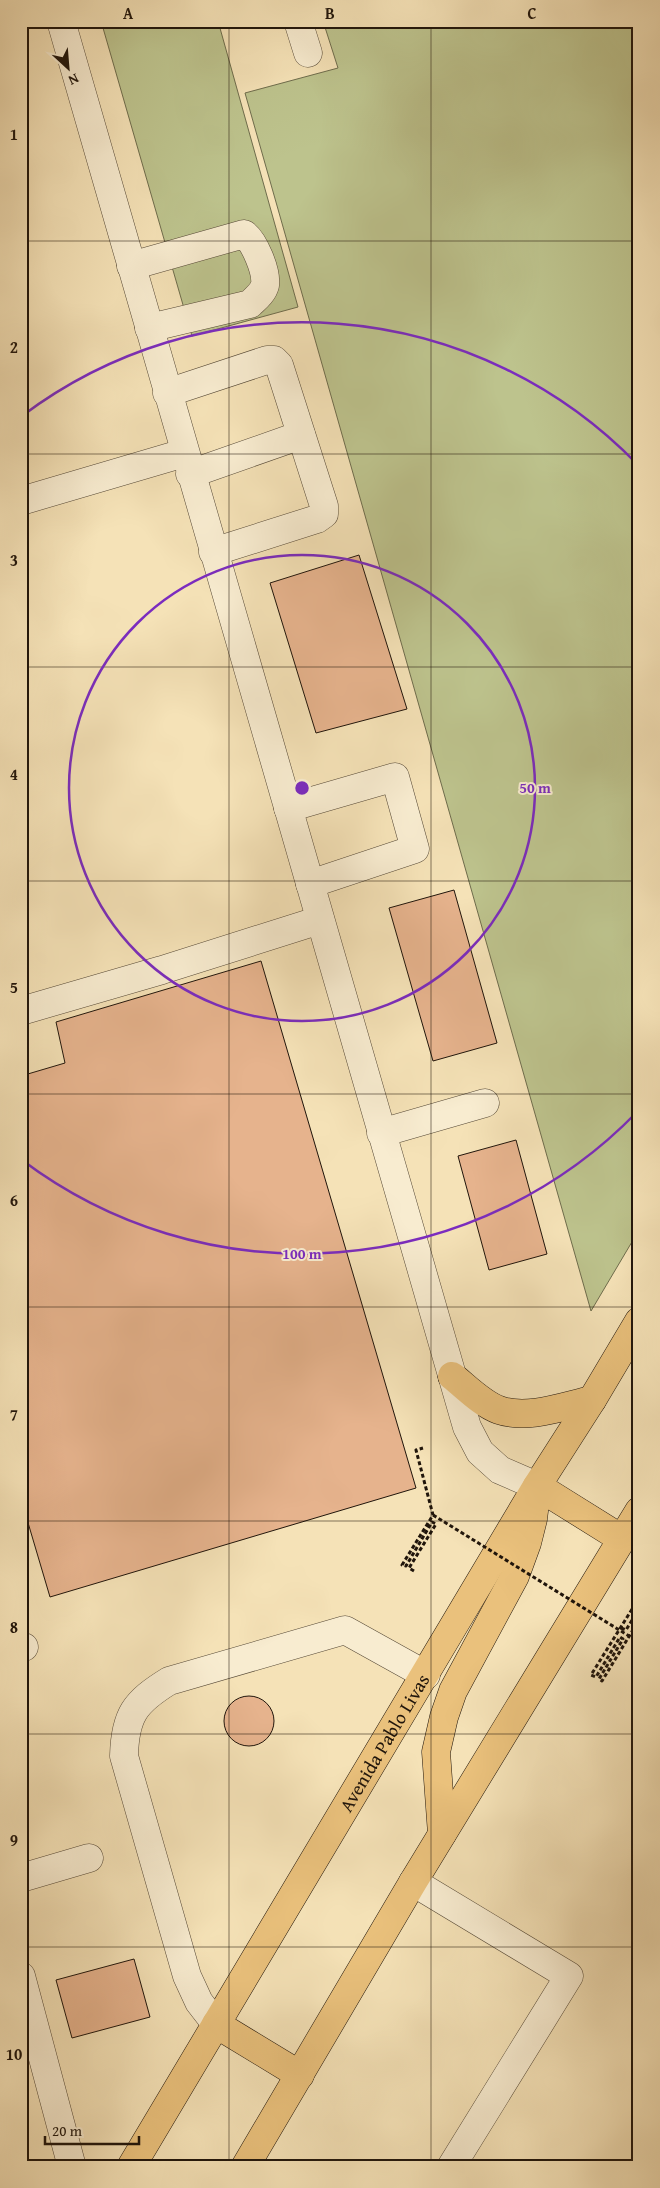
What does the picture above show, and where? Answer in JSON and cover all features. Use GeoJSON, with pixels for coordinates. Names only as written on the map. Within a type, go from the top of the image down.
{"type":"FeatureCollection","features":[{"type":"Feature","properties":{"kind":"main road","name":"Avenida Pablo Livas"},"geometry":{"type":"LineString","coordinates":[[131,2167],[537,1486],[592,1400],[639,1321]]}},
{"type":"Feature","properties":{"kind":"main road"},"geometry":{"type":"LineString","coordinates":[[452,1376],[498,1410],[518,1414],[542,1411],[592,1400]]}},
{"type":"Feature","properties":{"kind":"main road"},"geometry":{"type":"LineString","coordinates":[[442,1834],[436,1752],[444,1717],[453,1691],[515,1576],[528,1543],[537,1486],[622,1539]]}},
{"type":"Feature","properties":{"kind":"main road"},"geometry":{"type":"LineString","coordinates":[[245,2167],[413,1882],[639,1511]]}},
{"type":"Feature","properties":{"kind":"main road"},"geometry":{"type":"LineString","coordinates":[[216,2024],[300,2074]]}},
{"type":"Feature","properties":{"kind":"street"},"geometry":{"type":"LineString","coordinates":[[61,21],[187,464],[467,1427],[480,1452],[500,1470],[537,1486]]}},
{"type":"Feature","properties":{"kind":"street"},"geometry":{"type":"LineString","coordinates":[[298,21],[308,53]]}},
{"type":"Feature","properties":{"kind":"street"},"geometry":{"type":"LineString","coordinates":[[131,266],[244,234],[251,240],[262,265],[265,285],[259,296],[250,304],[149,328]]}},
{"type":"Feature","properties":{"kind":"street"},"geometry":{"type":"LineString","coordinates":[[167,393],[267,360],[274,360],[279,365],[324,506],[324,514],[317,519],[213,552]]}},
{"type":"Feature","properties":{"kind":"street"},"geometry":{"type":"LineString","coordinates":[[21,501],[187,464],[301,435]]}},
{"type":"Feature","properties":{"kind":"street"},"geometry":{"type":"LineString","coordinates":[[288,808],[395,777],[416,849],[310,884]]}},
{"type":"Feature","properties":{"kind":"street"},"geometry":{"type":"LineString","coordinates":[[21,1011],[162,970],[320,920]]}},
{"type":"Feature","properties":{"kind":"street"},"geometry":{"type":"LineString","coordinates":[[381,1133],[485,1103]]}},
{"type":"Feature","properties":{"kind":"street"},"geometry":{"type":"LineString","coordinates":[[216,2024],[199,2002],[187,1976],[124,1756],[124,1734],[133,1711],[151,1692],[169,1681],[345,1630],[426,1674]]}},
{"type":"Feature","properties":{"kind":"street"},"geometry":{"type":"LineString","coordinates":[[21,1878],[90,1858]]}},
{"type":"Feature","properties":{"kind":"street"},"geometry":{"type":"LineString","coordinates":[[413,1882],[569,1976],[451,2167]]}},
{"type":"Feature","properties":{"kind":"street"},"geometry":{"type":"LineString","coordinates":[[21,1976],[72,2167]]}},
{"type":"Feature","properties":{"kind":"path"},"geometry":{"type":"LineString","coordinates":[[424,1448],[416,1450],[433,1515],[629,1636]]}},
{"type":"Feature","properties":{"kind":"path"},"geometry":{"type":"LineString","coordinates":[[414,1571],[409,1568],[436,1524],[432,1522],[406,1566],[402,1565],[433,1515]]}},
{"type":"Feature","properties":{"kind":"path"},"geometry":{"type":"LineString","coordinates":[[639,1598],[591,1675],[596,1677],[620,1637],[624,1639],[599,1679],[602,1681],[639,1620]]}},
{"type":"Feature","properties":{"kind":"path"},"geometry":{"type":"LineString","coordinates":[[621,1628],[626,1630],[639,1609]]}},
{"type":"Feature","properties":{"kind":"green space"},"geometry":{"type":"Polygon","coordinates":[[[101,21],[218,21],[298,307],[192,336],[101,21]]]}},
{"type":"Feature","properties":{"kind":"green space"},"geometry":{"type":"Polygon","coordinates":[[[323,21],[639,21],[639,1230],[591,1311],[245,93],[338,68],[323,21]]]}},
{"type":"Feature","properties":{"kind":"building"},"geometry":{"type":"Polygon","coordinates":[[[359,555],[407,709],[316,733],[270,583],[359,555]]]}},
{"type":"Feature","properties":{"kind":"building"},"geometry":{"type":"Polygon","coordinates":[[[454,890],[497,1043],[433,1061],[389,908],[454,890]]]}},
{"type":"Feature","properties":{"kind":"building"},"geometry":{"type":"Polygon","coordinates":[[[261,961],[416,1488],[50,1597],[21,1499],[21,1076],[65,1063],[56,1022],[261,961]]]}},
{"type":"Feature","properties":{"kind":"building"},"geometry":{"type":"Polygon","coordinates":[[[516,1140],[547,1254],[489,1270],[458,1156],[516,1140]]]}},
{"type":"Feature","properties":{"kind":"building"},"geometry":{"type":"Polygon","coordinates":[[[249,1696],[258,1698],[269,1707],[274,1721],[272,1730],[263,1741],[249,1746],[240,1744],[229,1735],[224,1721],[226,1712],[235,1701],[249,1696]]]}},
{"type":"Feature","properties":{"kind":"building"},"geometry":{"type":"Polygon","coordinates":[[[134,1959],[150,2017],[72,2038],[56,1980],[134,1959]]]}}]}
